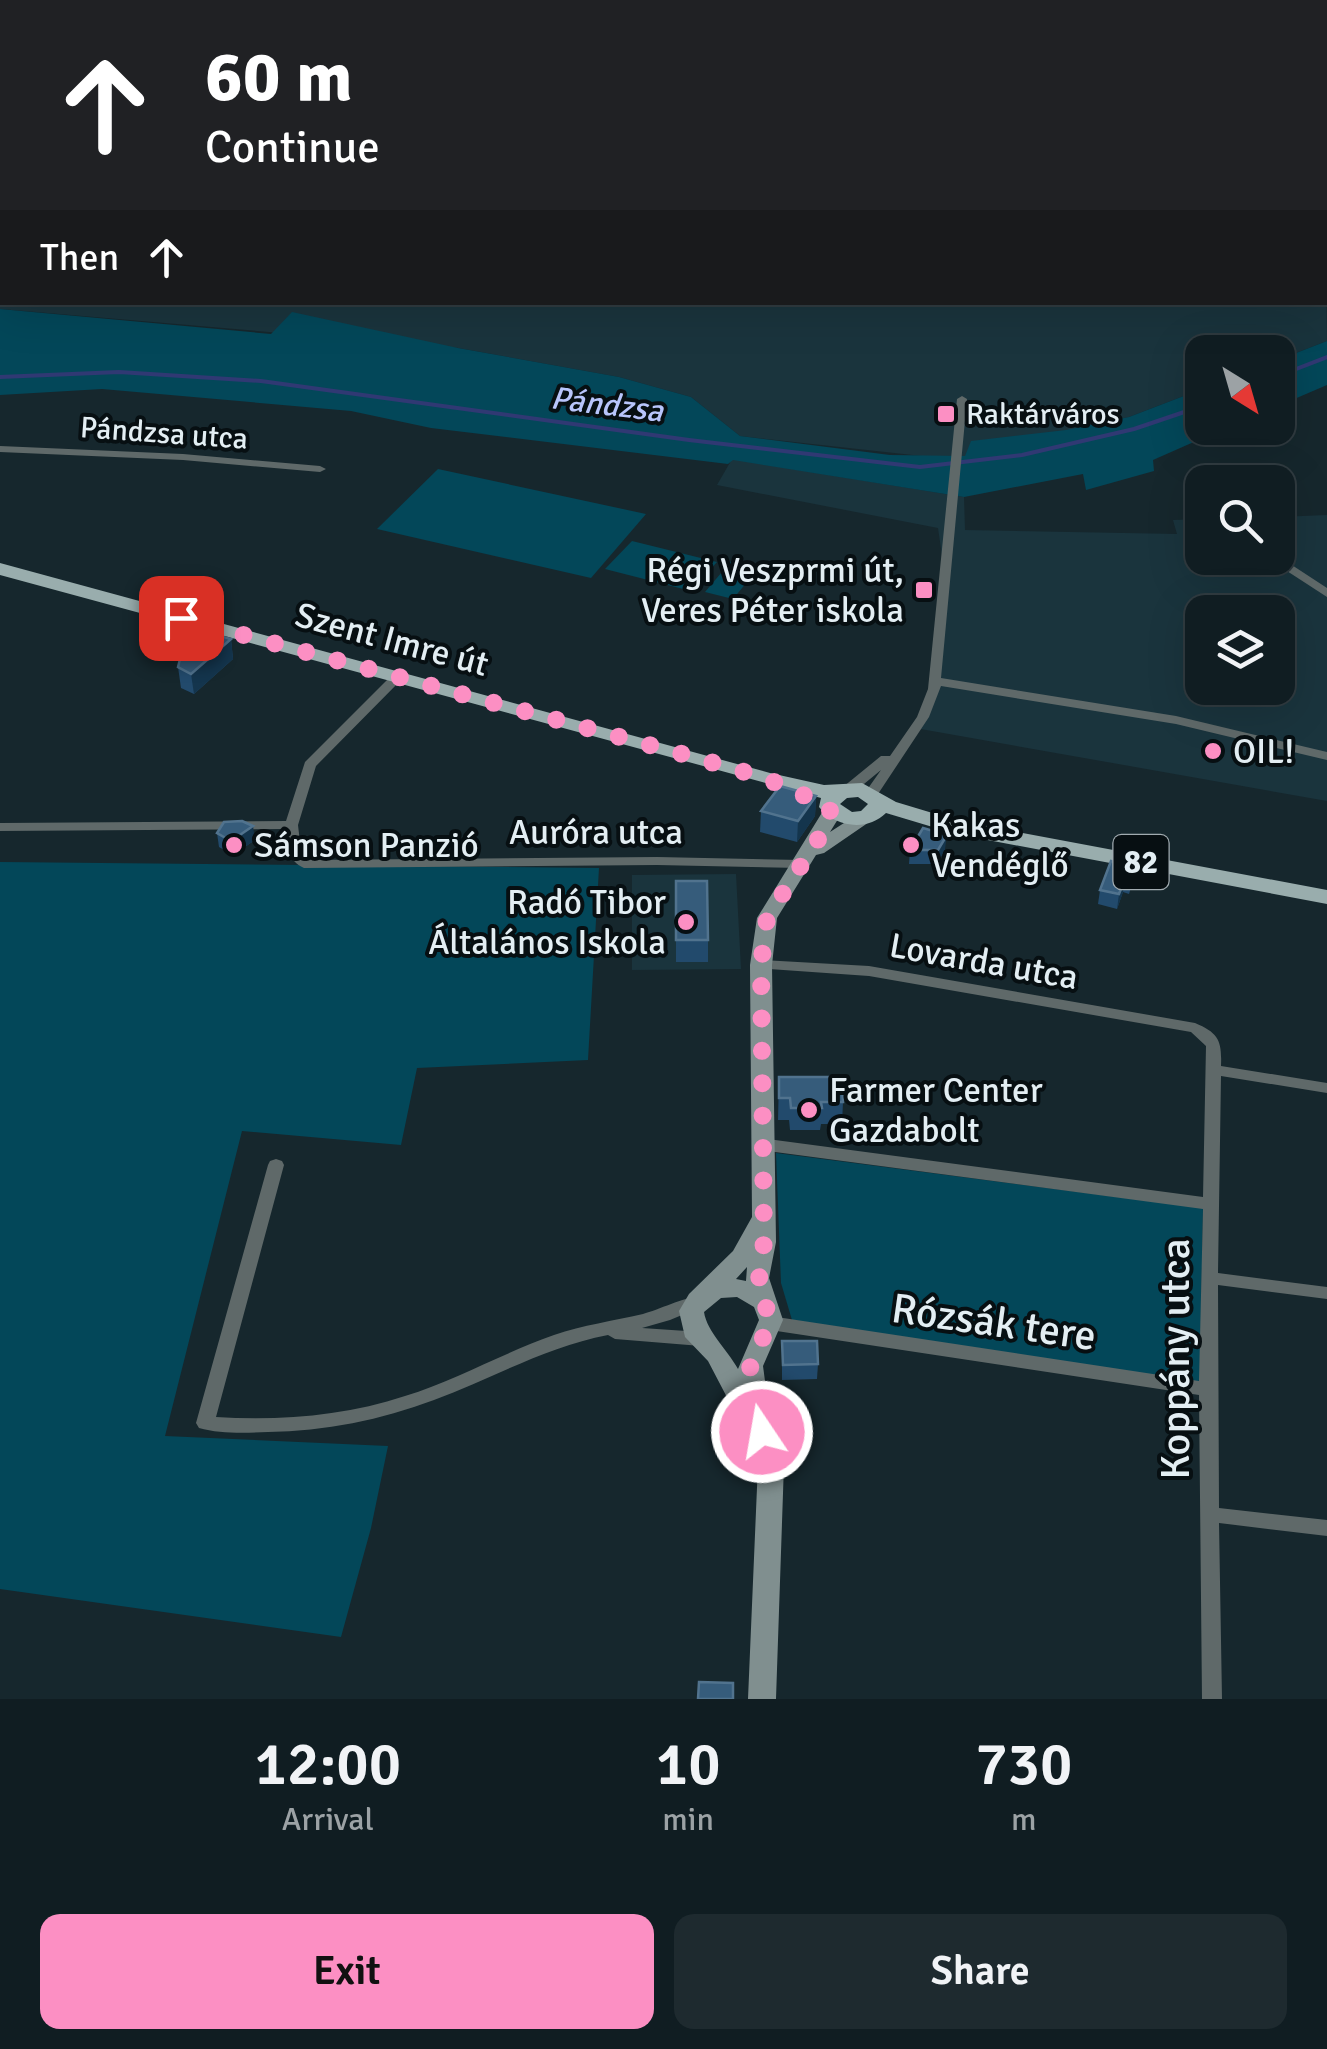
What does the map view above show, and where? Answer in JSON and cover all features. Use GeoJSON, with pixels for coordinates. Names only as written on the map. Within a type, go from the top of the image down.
{"type":"FeatureCollection","features":[{"type":"Feature","properties":{"kind":"main road","name":"Szent Imre út"},"geometry":{"type":"LineString","coordinates":[[0,569],[855,804],[956,827],[1327,897]]}},
{"type":"Feature","properties":{"kind":"street"},"geometry":{"type":"LineString","coordinates":[[767,1454],[750,1380],[752,1358],[767,1321],[757,1278],[764,1242],[761,965],[767,918],[801,864],[905,742],[922,717],[936,681],[962,399]]}},
{"type":"Feature","properties":{"kind":"street","name":"Pándzsa utca"},"geometry":{"type":"LineString","coordinates":[[2,451],[183,456],[320,469]]}},
{"type":"Feature","properties":{"kind":"street"},"geometry":{"type":"LineString","coordinates":[[1295,572],[1327,593]]}},
{"type":"Feature","properties":{"kind":"street"},"geometry":{"type":"LineString","coordinates":[[0,827],[291,825],[310,764],[398,676]]}},
{"type":"Feature","properties":{"kind":"street"},"geometry":{"type":"LineString","coordinates":[[936,681],[1176,720],[1327,756]]}},
{"type":"Feature","properties":{"kind":"street"},"geometry":{"type":"LineString","coordinates":[[801,864],[838,832],[855,804],[905,742]]}},
{"type":"Feature","properties":{"kind":"street","name":"Auróra utca"},"geometry":{"type":"LineString","coordinates":[[291,825],[294,851],[304,864],[801,864]]}},
{"type":"Feature","properties":{"kind":"street","name":"Lovarda utca"},"geometry":{"type":"LineString","coordinates":[[761,965],[868,971],[1195,1028]]}},
{"type":"Feature","properties":{"kind":"street","name":"Koppány utca"},"geometry":{"type":"LineString","coordinates":[[1195,1028],[1214,1044],[1208,1388],[1212,1699]]}},
{"type":"Feature","properties":{"kind":"street"},"geometry":{"type":"LineString","coordinates":[[1214,1070],[1327,1088]]}},
{"type":"Feature","properties":{"kind":"street"},"geometry":{"type":"LineString","coordinates":[[760,1144],[1211,1204]]}},
{"type":"Feature","properties":{"kind":"street"},"geometry":{"type":"LineString","coordinates":[[276,1165],[205,1423],[247,1428],[316,1422],[387,1409],[579,1334],[670,1314],[703,1296],[738,1288],[751,1291],[767,1321]]}},
{"type":"Feature","properties":{"kind":"street"},"geometry":{"type":"LineString","coordinates":[[762,1213],[743,1256],[703,1296],[690,1321],[726,1370],[771,1464],[762,1699]]}},
{"type":"Feature","properties":{"kind":"street"},"geometry":{"type":"LineString","coordinates":[[1211,1278],[1327,1293]]}},
{"type":"Feature","properties":{"kind":"street"},"geometry":{"type":"LineString","coordinates":[[579,1334],[657,1334],[736,1349],[767,1321]]}},
{"type":"Feature","properties":{"kind":"street","name":"Rózsák tere"},"geometry":{"type":"LineString","coordinates":[[767,1321],[1208,1388]]}},
{"type":"Feature","properties":{"kind":"street"},"geometry":{"type":"LineString","coordinates":[[1212,1515],[1327,1528]]}},
{"type":"Feature","properties":{"kind":"shaded area"},"geometry":{"type":"Polygon","coordinates":[[[0,305],[1327,305],[1327,341],[1295,353],[1295,335],[1185,335],[1185,396],[1129,417],[965,456],[931,457],[740,436],[691,397],[619,377],[458,348],[0,309],[0,305]]]}},
{"type":"Feature","properties":{"kind":"shaded area"},"geometry":{"type":"Polygon","coordinates":[[[0,309],[271,334],[292,312],[619,377],[691,397],[740,436],[890,455],[965,456],[971,441],[1066,430],[1129,417],[1185,396],[1187,445],[1153,460],[1154,471],[1086,490],[1083,474],[964,497],[733,460],[728,464],[431,428],[351,411],[102,389],[0,395],[0,309]]]}},
{"type":"Feature","properties":{"kind":"shaded area"},"geometry":{"type":"Polygon","coordinates":[[[1327,341],[1327,385],[1295,399],[1295,353],[1327,341]]]}},
{"type":"Feature","properties":{"kind":"shaded area"},"geometry":{"type":"Polygon","coordinates":[[[732,459],[964,497],[965,530],[1177,534],[1173,520],[1185,520],[1185,575],[1295,575],[1295,516],[1327,515],[1327,801],[915,728],[934,689],[946,583],[938,528],[717,485],[732,459]]]}},
{"type":"Feature","properties":{"kind":"shaded area"},"geometry":{"type":"Polygon","coordinates":[[[438,469],[646,514],[591,578],[377,529],[438,469]]]}},
{"type":"Feature","properties":{"kind":"shaded area"},"geometry":{"type":"Polygon","coordinates":[[[632,541],[717,562],[691,591],[605,569],[632,541]]]}},
{"type":"Feature","properties":{"kind":"shaded area"},"geometry":{"type":"Polygon","coordinates":[[[733,559],[761,565],[733,599],[705,592],[733,559]]]}},
{"type":"Feature","properties":{"kind":"shaded area"},"geometry":{"type":"Polygon","coordinates":[[[0,862],[599,868],[588,1060],[417,1068],[401,1145],[242,1131],[165,1436],[388,1446],[371,1528],[341,1637],[0,1589],[0,862]]]}},
{"type":"Feature","properties":{"kind":"shaded area","name":"Radó Tibor Általános Iskola"},"geometry":{"type":"Polygon","coordinates":[[[736,874],[741,969],[632,970],[632,875],[736,874]]]}},
{"type":"Feature","properties":{"kind":"shaded area"},"geometry":{"type":"Polygon","coordinates":[[[776,1153],[1203,1208],[1200,1382],[792,1320],[781,1283],[776,1153]]]}},
{"type":"Feature","properties":{"kind":"building"},"geometry":{"type":"Polygon","coordinates":[[[205,632],[231,639],[191,674],[178,667],[180,659],[205,632]]]}},
{"type":"Feature","properties":{"kind":"building"},"geometry":{"type":"Polygon","coordinates":[[[780,786],[816,796],[798,821],[761,811],[780,786]]]}},
{"type":"Feature","properties":{"kind":"building"},"geometry":{"type":"Polygon","coordinates":[[[242,821],[253,826],[231,841],[217,833],[224,822],[242,821]]]}},
{"type":"Feature","properties":{"kind":"building"},"geometry":{"type":"Polygon","coordinates":[[[923,828],[947,835],[938,850],[910,850],[923,828]]]}},
{"type":"Feature","properties":{"kind":"building"},"geometry":{"type":"Polygon","coordinates":[[[1111,861],[1135,867],[1131,880],[1125,878],[1119,894],[1100,890],[1111,861]]]}},
{"type":"Feature","properties":{"kind":"building","name":"Radó Tibor Általános Iskola"},"geometry":{"type":"Polygon","coordinates":[[[676,881],[707,881],[708,940],[676,940],[676,881]]]}},
{"type":"Feature","properties":{"kind":"building"},"geometry":{"type":"Polygon","coordinates":[[[779,1077],[841,1077],[843,1102],[821,1102],[822,1108],[791,1108],[790,1098],[779,1098],[779,1077]]]}},
{"type":"Feature","properties":{"kind":"building"},"geometry":{"type":"Polygon","coordinates":[[[782,1341],[817,1341],[818,1364],[783,1365],[782,1341]]]}},
{"type":"Feature","properties":{"kind":"building"},"geometry":{"type":"Polygon","coordinates":[[[699,1682],[733,1683],[733,1699],[698,1699],[699,1682]]]}},
{"type":"Feature","properties":{"kind":"waterway","name":"Pándzsa"},"geometry":{"type":"LineString","coordinates":[[1295,369],[1327,357]]}},
{"type":"Feature","properties":{"kind":"waterway","name":"Pándzsa"},"geometry":{"type":"LineString","coordinates":[[0,377],[119,372],[261,381],[689,440],[920,467],[1022,455],[1134,429],[1185,412]]}},
{"type":"Feature","properties":{"kind":"place","name":"Raktárváros"},"geometry":{"type":"Point","coordinates":[946,414]}},
{"type":"Feature","properties":{"kind":"place","name":"Régi Veszprmi út, Veres Péter iskola"},"geometry":{"type":"Point","coordinates":[924,590]}},
{"type":"Feature","properties":{"kind":"place","name":"OIL!"},"geometry":{"type":"Point","coordinates":[1213,751]}},
{"type":"Feature","properties":{"kind":"place","name":"Sámson Panzió"},"geometry":{"type":"Point","coordinates":[234,845]}},
{"type":"Feature","properties":{"kind":"place","name":"Kakas Vendéglő"},"geometry":{"type":"Point","coordinates":[911,845]}},
{"type":"Feature","properties":{"kind":"place","name":"Radó Tibor Általános Iskola"},"geometry":{"type":"Point","coordinates":[686,922]}},
{"type":"Feature","properties":{"kind":"place","name":"Farmer Center Gazdabolt"},"geometry":{"type":"Point","coordinates":[809,1110]}},
{"type":"Feature","properties":{"kind":"route"},"geometry":{"type":"LineString","coordinates":[[181,618],[765,778],[833,811],[767,918],[761,965],[764,1242],[757,1278],[771,1320],[755,1349],[750,1380],[762,1432]]}}]}
